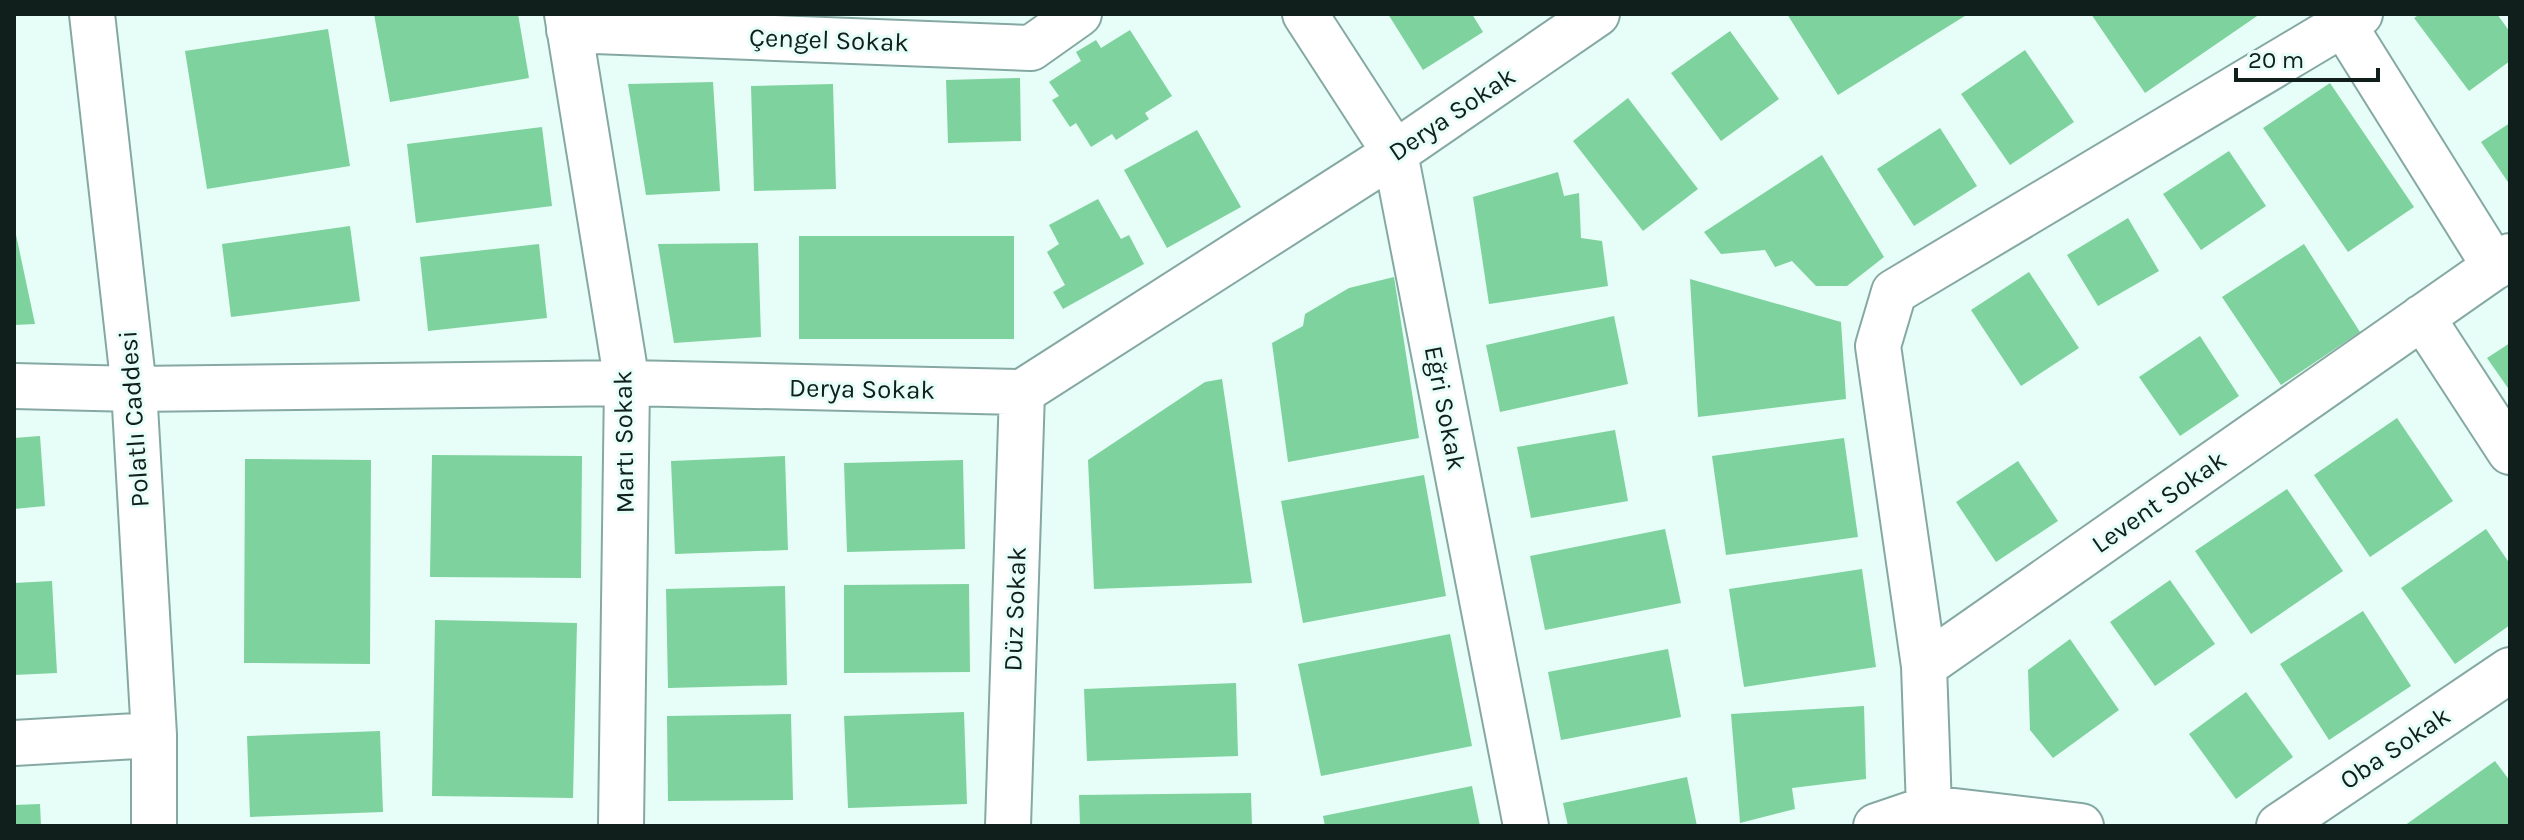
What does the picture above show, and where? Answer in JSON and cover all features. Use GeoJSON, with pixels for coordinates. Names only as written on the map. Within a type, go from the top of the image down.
{"type":"FeatureCollection","features":[{"type":"Feature","properties":{"kind":"street","name":"Polatlı Caddesi"},"geometry":{"type":"LineString","coordinates":[[92,14],[134,389],[154,735],[154,826]]}},
{"type":"Feature","properties":{"kind":"street","name":"Çengel Sokak"},"geometry":{"type":"LineString","coordinates":[[568,22],[1031,48],[1079,14]]}},
{"type":"Feature","properties":{"kind":"street","name":"Eğri Sokak"},"geometry":{"type":"LineString","coordinates":[[1305,14],[1395,153],[1526,826]]}},
{"type":"Feature","properties":{"kind":"street","name":"Derya Sokak"},"geometry":{"type":"LineString","coordinates":[[14,386],[134,389],[627,383],[1022,392],[1395,153],[1597,14]]}},
{"type":"Feature","properties":{"kind":"street"},"geometry":{"type":"LineString","coordinates":[[1929,808],[1924,666],[1878,346],[1894,292],[2347,18],[2502,261]]}},
{"type":"Feature","properties":{"kind":"street","name":"Martı Sokak"},"geometry":{"type":"LineString","coordinates":[[568,22],[627,383],[621,826]]}},
{"type":"Feature","properties":{"kind":"street","name":"Levent Sokak"},"geometry":{"type":"LineString","coordinates":[[1924,666],[2502,261]]}},
{"type":"Feature","properties":{"kind":"street"},"geometry":{"type":"LineString","coordinates":[[2422,317],[2510,452]]}},
{"type":"Feature","properties":{"kind":"street","name":"Düz Sokak"},"geometry":{"type":"LineString","coordinates":[[1008,826],[1022,392]]}},
{"type":"Feature","properties":{"kind":"street","name":"Oba Sokak"},"geometry":{"type":"LineString","coordinates":[[2279,826],[2510,670]]}},
{"type":"Feature","properties":{"kind":"street"},"geometry":{"type":"LineString","coordinates":[[14,743],[154,735]]}},
{"type":"Feature","properties":{"kind":"street"},"geometry":{"type":"LineString","coordinates":[[1876,826],[1929,808],[2081,826]]}},
{"type":"Feature","properties":{"kind":"building"},"geometry":{"type":"Polygon","coordinates":[[[374,14],[518,14],[529,78],[390,102],[374,14]]]}},
{"type":"Feature","properties":{"kind":"building"},"geometry":{"type":"Polygon","coordinates":[[[1388,14],[1472,14],[1483,32],[1423,70],[1388,14]]]}},
{"type":"Feature","properties":{"kind":"building"},"geometry":{"type":"Polygon","coordinates":[[[1787,14],[1968,14],[1838,95],[1787,14]]]}},
{"type":"Feature","properties":{"kind":"building"},"geometry":{"type":"Polygon","coordinates":[[[2091,14],[2260,14],[2145,93],[2091,14]]]}},
{"type":"Feature","properties":{"kind":"building"},"geometry":{"type":"Polygon","coordinates":[[[2420,14],[2497,14],[2510,32],[2510,61],[2469,91],[2414,18],[2420,14]]]}},
{"type":"Feature","properties":{"kind":"building"},"geometry":{"type":"Polygon","coordinates":[[[328,29],[350,166],[207,189],[185,51],[328,29]]]}},
{"type":"Feature","properties":{"kind":"building"},"geometry":{"type":"Polygon","coordinates":[[[1130,30],[1172,96],[1145,113],[1149,119],[1116,140],[1112,134],[1091,147],[1076,123],[1070,127],[1052,100],[1059,96],[1049,82],[1081,61],[1076,52],[1096,40],[1101,48],[1130,30]]]}},
{"type":"Feature","properties":{"kind":"building"},"geometry":{"type":"Polygon","coordinates":[[[1730,31],[1779,99],[1721,141],[1671,73],[1730,31]]]}},
{"type":"Feature","properties":{"kind":"building"},"geometry":{"type":"Polygon","coordinates":[[[2025,50],[2074,122],[2010,165],[1961,94],[2025,50]]]}},
{"type":"Feature","properties":{"kind":"building"},"geometry":{"type":"Polygon","coordinates":[[[1020,78],[1021,141],[948,143],[946,80],[1020,78]]]}},
{"type":"Feature","properties":{"kind":"building"},"geometry":{"type":"Polygon","coordinates":[[[713,82],[720,191],[646,195],[628,84],[713,82]]]}},
{"type":"Feature","properties":{"kind":"building"},"geometry":{"type":"Polygon","coordinates":[[[2330,83],[2414,207],[2348,252],[2263,128],[2330,83]]]}},
{"type":"Feature","properties":{"kind":"building"},"geometry":{"type":"Polygon","coordinates":[[[833,84],[836,189],[754,191],[751,86],[833,84]]]}},
{"type":"Feature","properties":{"kind":"building"},"geometry":{"type":"Polygon","coordinates":[[[1628,98],[1698,189],[1643,231],[1573,141],[1628,98]]]}},
{"type":"Feature","properties":{"kind":"building"},"geometry":{"type":"Polygon","coordinates":[[[2510,123],[2510,185],[2481,142],[2510,123]]]}},
{"type":"Feature","properties":{"kind":"building"},"geometry":{"type":"Polygon","coordinates":[[[542,127],[552,206],[416,223],[407,144],[542,127]]]}},
{"type":"Feature","properties":{"kind":"building"},"geometry":{"type":"Polygon","coordinates":[[[1940,128],[1977,186],[1914,226],[1877,169],[1940,128]]]}},
{"type":"Feature","properties":{"kind":"building"},"geometry":{"type":"Polygon","coordinates":[[[1197,130],[1241,207],[1167,248],[1124,170],[1197,130]]]}},
{"type":"Feature","properties":{"kind":"building"},"geometry":{"type":"Polygon","coordinates":[[[2229,151],[2266,206],[2201,250],[2163,194],[2229,151]]]}},
{"type":"Feature","properties":{"kind":"building"},"geometry":{"type":"Polygon","coordinates":[[[1822,155],[1884,257],[1847,286],[1816,286],[1792,261],[1775,267],[1765,250],[1721,254],[1704,232],[1822,155]]]}},
{"type":"Feature","properties":{"kind":"building"},"geometry":{"type":"Polygon","coordinates":[[[1558,172],[1564,196],[1579,193],[1581,238],[1602,241],[1608,286],[1489,304],[1473,197],[1558,172]]]}},
{"type":"Feature","properties":{"kind":"building"},"geometry":{"type":"Polygon","coordinates":[[[1098,199],[1121,239],[1129,235],[1144,264],[1063,309],[1053,292],[1065,285],[1047,252],[1059,244],[1049,225],[1098,199]]]}},
{"type":"Feature","properties":{"kind":"building"},"geometry":{"type":"Polygon","coordinates":[[[2128,218],[2159,271],[2098,306],[2067,255],[2128,218]]]}},
{"type":"Feature","properties":{"kind":"building"},"geometry":{"type":"Polygon","coordinates":[[[350,226],[360,301],[231,317],[222,244],[350,226]]]}},
{"type":"Feature","properties":{"kind":"building"},"geometry":{"type":"Polygon","coordinates":[[[15,230],[35,324],[14,325],[15,230]]]}},
{"type":"Feature","properties":{"kind":"building"},"geometry":{"type":"Polygon","coordinates":[[[799,236],[1014,236],[1014,339],[799,339],[799,236]]]}},
{"type":"Feature","properties":{"kind":"building"},"geometry":{"type":"Polygon","coordinates":[[[758,243],[761,337],[674,343],[658,244],[758,243]]]}},
{"type":"Feature","properties":{"kind":"building"},"geometry":{"type":"Polygon","coordinates":[[[539,244],[547,318],[428,331],[420,257],[539,244]]]}},
{"type":"Feature","properties":{"kind":"building"},"geometry":{"type":"Polygon","coordinates":[[[2304,244],[2360,332],[2281,385],[2222,297],[2304,244]]]}},
{"type":"Feature","properties":{"kind":"building"},"geometry":{"type":"Polygon","coordinates":[[[2029,272],[2079,348],[2021,386],[1971,310],[2029,272]]]}},
{"type":"Feature","properties":{"kind":"building"},"geometry":{"type":"Polygon","coordinates":[[[1394,277],[1419,438],[1288,462],[1272,343],[1303,326],[1305,314],[1349,288],[1394,277]]]}},
{"type":"Feature","properties":{"kind":"building"},"geometry":{"type":"Polygon","coordinates":[[[1690,279],[1841,322],[1846,399],[1698,417],[1690,279]]]}},
{"type":"Feature","properties":{"kind":"building"},"geometry":{"type":"Polygon","coordinates":[[[1614,316],[1628,384],[1500,412],[1486,345],[1614,316]]]}},
{"type":"Feature","properties":{"kind":"building"},"geometry":{"type":"Polygon","coordinates":[[[2200,336],[2239,396],[2180,436],[2139,377],[2200,336]]]}},
{"type":"Feature","properties":{"kind":"building"},"geometry":{"type":"Polygon","coordinates":[[[2510,343],[2510,391],[2487,358],[2510,343]]]}},
{"type":"Feature","properties":{"kind":"building"},"geometry":{"type":"Polygon","coordinates":[[[1222,379],[1252,583],[1094,589],[1088,460],[1205,382],[1222,379]]]}},
{"type":"Feature","properties":{"kind":"building"},"geometry":{"type":"Polygon","coordinates":[[[2397,418],[2453,501],[2370,557],[2314,475],[2397,418]]]}},
{"type":"Feature","properties":{"kind":"building"},"geometry":{"type":"Polygon","coordinates":[[[1615,430],[1628,501],[1531,518],[1517,447],[1615,430]]]}},
{"type":"Feature","properties":{"kind":"building"},"geometry":{"type":"Polygon","coordinates":[[[40,436],[45,506],[14,509],[14,438],[40,436]]]}},
{"type":"Feature","properties":{"kind":"building"},"geometry":{"type":"Polygon","coordinates":[[[1844,438],[1858,537],[1726,555],[1712,456],[1844,438]]]}},
{"type":"Feature","properties":{"kind":"building"},"geometry":{"type":"Polygon","coordinates":[[[432,455],[582,456],[581,578],[430,577],[432,455]]]}},
{"type":"Feature","properties":{"kind":"building"},"geometry":{"type":"Polygon","coordinates":[[[785,456],[788,550],[675,554],[671,461],[785,456]]]}},
{"type":"Feature","properties":{"kind":"building"},"geometry":{"type":"Polygon","coordinates":[[[245,459],[371,460],[370,664],[244,663],[245,459]]]}},
{"type":"Feature","properties":{"kind":"building"},"geometry":{"type":"Polygon","coordinates":[[[963,460],[965,549],[847,552],[844,463],[963,460]]]}},
{"type":"Feature","properties":{"kind":"building"},"geometry":{"type":"Polygon","coordinates":[[[2018,461],[2058,521],[1996,562],[1956,502],[2018,461]]]}},
{"type":"Feature","properties":{"kind":"building"},"geometry":{"type":"Polygon","coordinates":[[[1424,475],[1446,596],[1303,623],[1281,501],[1424,475]]]}},
{"type":"Feature","properties":{"kind":"building"},"geometry":{"type":"Polygon","coordinates":[[[2287,489],[2343,571],[2251,634],[2195,551],[2287,489]]]}},
{"type":"Feature","properties":{"kind":"building"},"geometry":{"type":"Polygon","coordinates":[[[1665,529],[1681,603],[1545,630],[1530,556],[1665,529]]]}},
{"type":"Feature","properties":{"kind":"building"},"geometry":{"type":"Polygon","coordinates":[[[2486,529],[2510,564],[2510,625],[2455,664],[2401,588],[2486,529]]]}},
{"type":"Feature","properties":{"kind":"building"},"geometry":{"type":"Polygon","coordinates":[[[1862,569],[1876,667],[1744,687],[1729,589],[1862,569]]]}},
{"type":"Feature","properties":{"kind":"building"},"geometry":{"type":"Polygon","coordinates":[[[2170,580],[2215,644],[2155,686],[2110,622],[2170,580]]]}},
{"type":"Feature","properties":{"kind":"building"},"geometry":{"type":"Polygon","coordinates":[[[52,581],[57,673],[14,675],[14,583],[52,581]]]}},
{"type":"Feature","properties":{"kind":"building"},"geometry":{"type":"Polygon","coordinates":[[[969,584],[970,672],[844,673],[844,585],[969,584]]]}},
{"type":"Feature","properties":{"kind":"building"},"geometry":{"type":"Polygon","coordinates":[[[785,586],[787,685],[668,688],[666,589],[785,586]]]}},
{"type":"Feature","properties":{"kind":"building"},"geometry":{"type":"Polygon","coordinates":[[[2363,611],[2411,686],[2329,740],[2280,664],[2363,611]]]}},
{"type":"Feature","properties":{"kind":"building"},"geometry":{"type":"Polygon","coordinates":[[[435,620],[577,623],[573,798],[432,796],[435,620]]]}},
{"type":"Feature","properties":{"kind":"building"},"geometry":{"type":"Polygon","coordinates":[[[1450,634],[1472,746],[1321,776],[1298,664],[1450,634]]]}},
{"type":"Feature","properties":{"kind":"building"},"geometry":{"type":"Polygon","coordinates":[[[2070,639],[2119,710],[2053,758],[2030,730],[2028,670],[2070,639]]]}},
{"type":"Feature","properties":{"kind":"building"},"geometry":{"type":"Polygon","coordinates":[[[1668,649],[1681,717],[1561,740],[1548,672],[1668,649]]]}},
{"type":"Feature","properties":{"kind":"building"},"geometry":{"type":"Polygon","coordinates":[[[1236,683],[1238,756],[1087,761],[1084,689],[1236,683]]]}},
{"type":"Feature","properties":{"kind":"building"},"geometry":{"type":"Polygon","coordinates":[[[2246,692],[2293,757],[2236,799],[2189,734],[2246,692]]]}},
{"type":"Feature","properties":{"kind":"building"},"geometry":{"type":"Polygon","coordinates":[[[1864,706],[1866,779],[1792,788],[1795,809],[1740,823],[1731,714],[1864,706]]]}},
{"type":"Feature","properties":{"kind":"building"},"geometry":{"type":"Polygon","coordinates":[[[964,712],[967,804],[848,808],[844,716],[964,712]]]}},
{"type":"Feature","properties":{"kind":"building"},"geometry":{"type":"Polygon","coordinates":[[[791,714],[793,800],[668,801],[667,716],[791,714]]]}},
{"type":"Feature","properties":{"kind":"building"},"geometry":{"type":"Polygon","coordinates":[[[380,731],[383,812],[250,817],[247,736],[380,731]]]}},
{"type":"Feature","properties":{"kind":"building"},"geometry":{"type":"Polygon","coordinates":[[[2495,761],[2510,781],[2510,826],[2404,826],[2495,761]]]}},
{"type":"Feature","properties":{"kind":"building"},"geometry":{"type":"Polygon","coordinates":[[[1687,777],[1697,826],[1568,826],[1563,803],[1687,777]]]}},
{"type":"Feature","properties":{"kind":"building"},"geometry":{"type":"Polygon","coordinates":[[[1472,786],[1480,826],[1325,826],[1323,816],[1472,786]]]}},
{"type":"Feature","properties":{"kind":"building"},"geometry":{"type":"Polygon","coordinates":[[[1251,793],[1252,826],[1080,826],[1079,795],[1251,793]]]}},
{"type":"Feature","properties":{"kind":"building"},"geometry":{"type":"Polygon","coordinates":[[[40,804],[41,826],[14,826],[14,805],[40,804]]]}}]}
